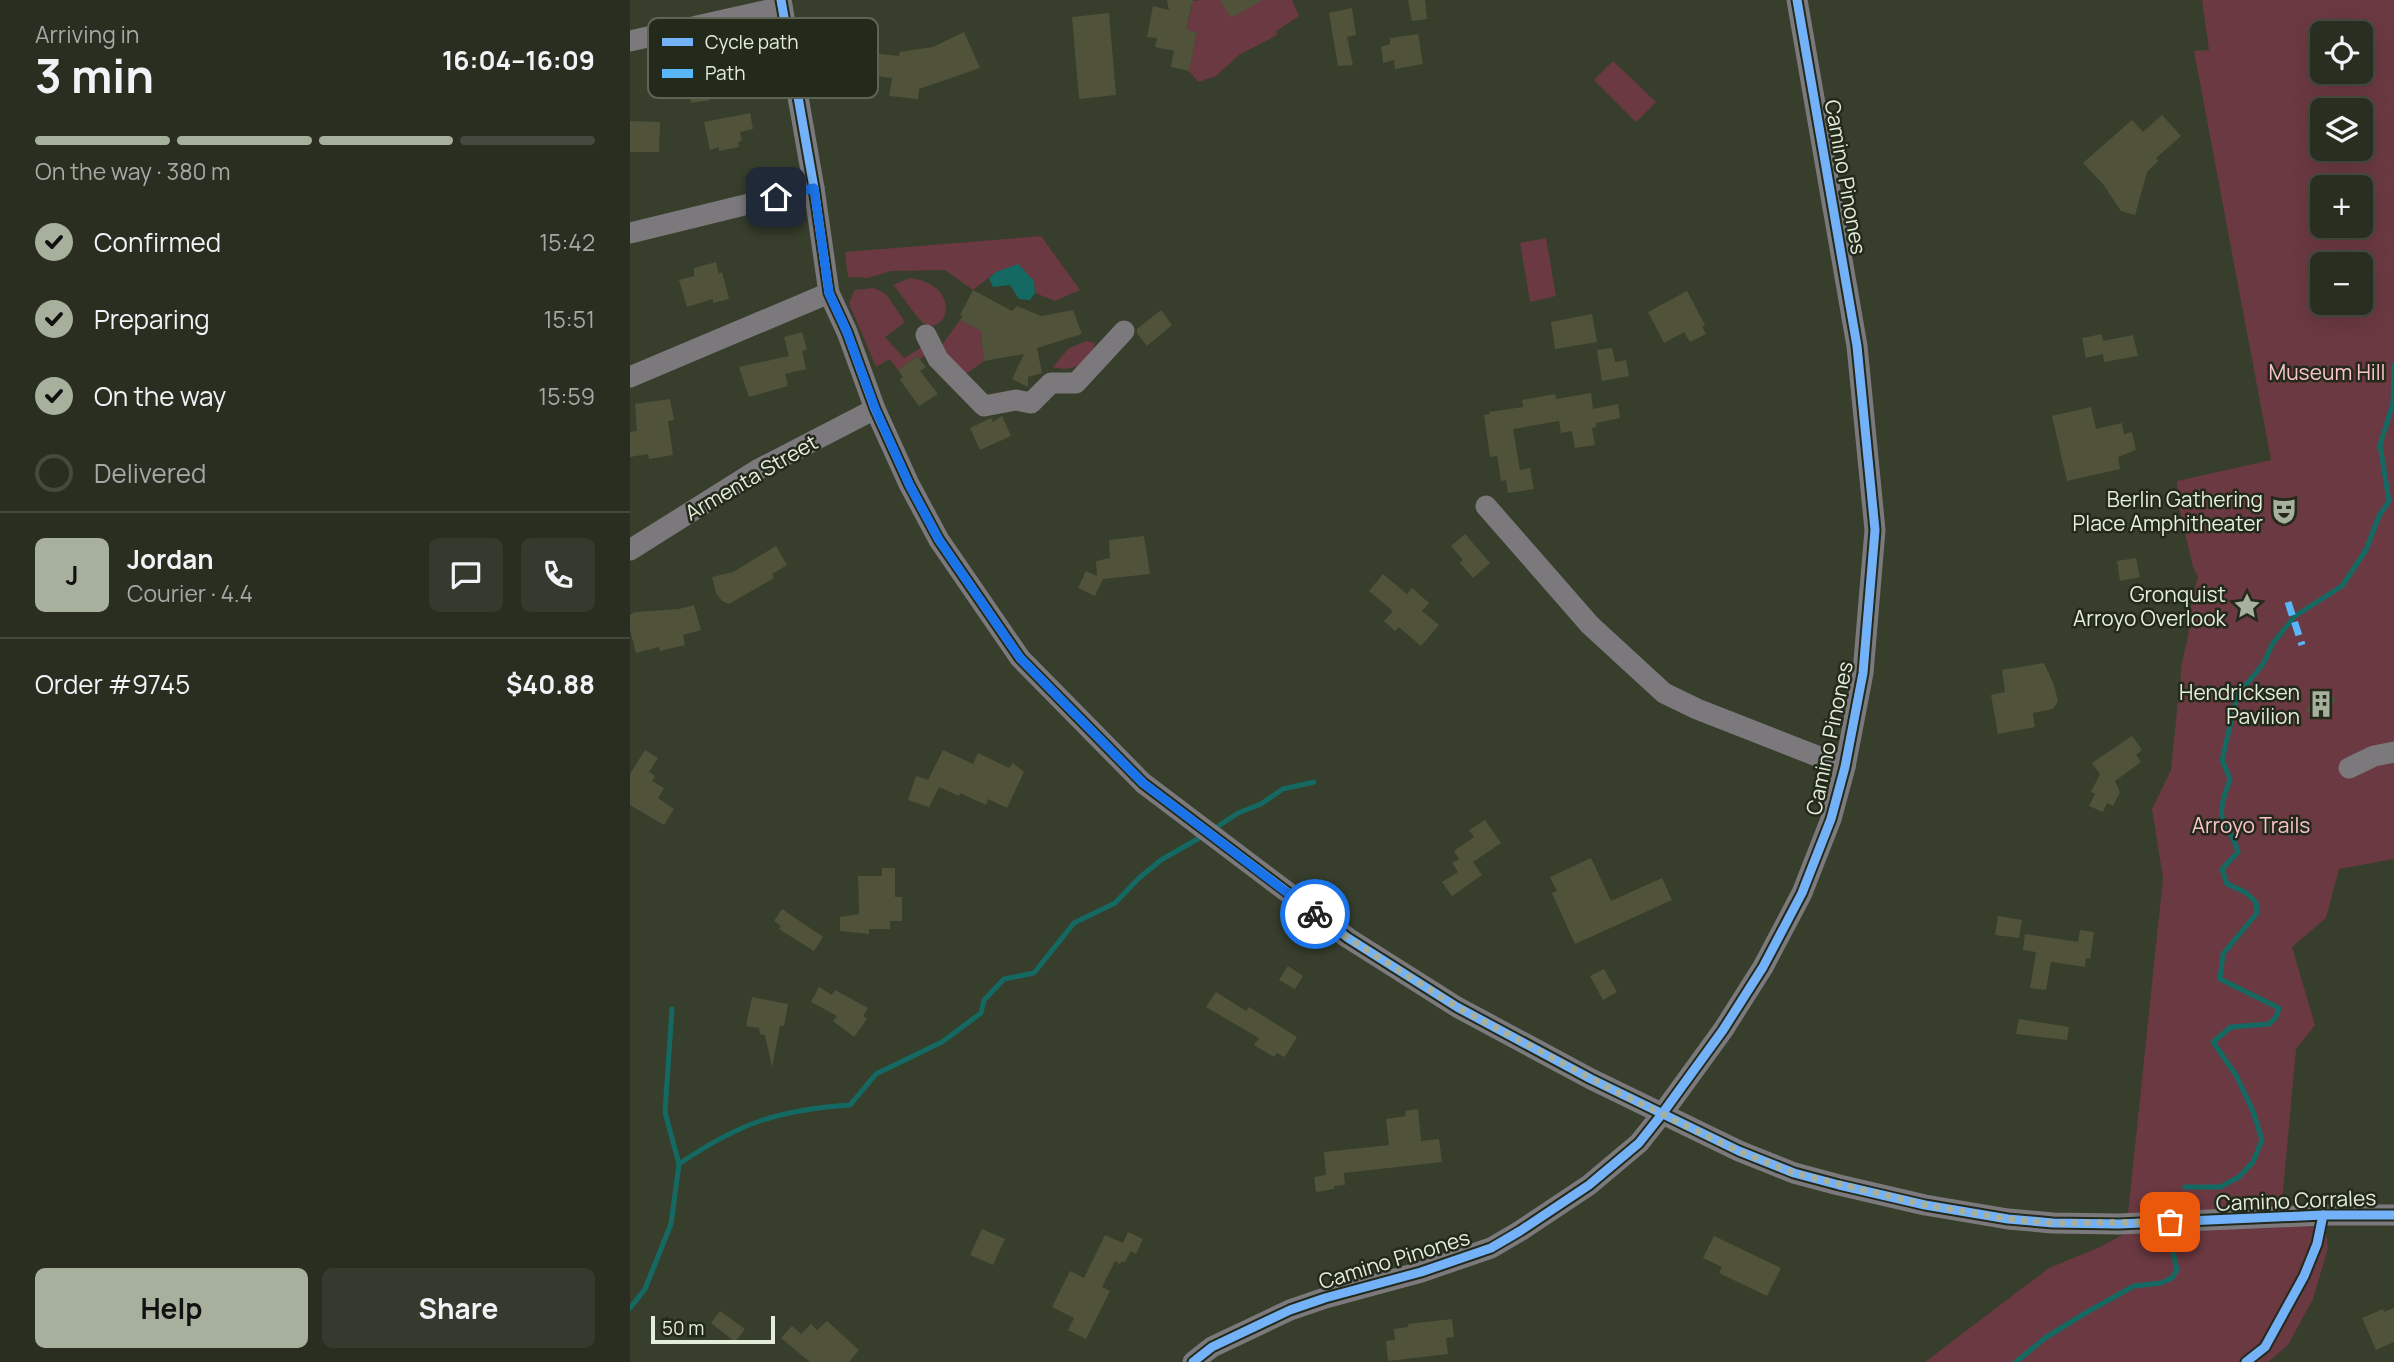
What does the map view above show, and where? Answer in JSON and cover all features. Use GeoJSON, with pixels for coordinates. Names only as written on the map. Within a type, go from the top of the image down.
{"type":"FeatureCollection","features":[{"type":"Feature","properties":{"kind":"street","name":"Camino Pinones"},"geometry":{"type":"LineString","coordinates":[[1193,1362],[1212,1347],[1290,1310],[1491,1248],[1589,1185],[1639,1143],[1723,1030],[1763,967],[1801,893],[1831,819],[1845,767],[1863,673],[1875,530],[1857,346],[1797,0]]}},
{"type":"Feature","properties":{"kind":"street"},"geometry":{"type":"LineString","coordinates":[[722,18],[781,4]]}},
{"type":"Feature","properties":{"kind":"street"},"geometry":{"type":"LineString","coordinates":[[630,40],[648,36]]}},
{"type":"Feature","properties":{"kind":"street","name":"Camino Corrales"},"geometry":{"type":"LineString","coordinates":[[798,98],[829,293],[847,332],[875,408],[909,484],[939,540],[1020,658],[1143,783],[1348,938],[1457,1007],[1591,1079],[1738,1151],[1794,1173],[1926,1205],[2008,1219],[2053,1223],[2119,1224],[2323,1215],[2394,1216]]}},
{"type":"Feature","properties":{"kind":"street"},"geometry":{"type":"LineString","coordinates":[[630,233],[814,188]]}},
{"type":"Feature","properties":{"kind":"street"},"geometry":{"type":"LineString","coordinates":[[630,377],[829,293]]}},
{"type":"Feature","properties":{"kind":"street"},"geometry":{"type":"LineString","coordinates":[[926,335],[939,359],[984,406],[1016,400],[1031,404],[1051,383],[1076,383],[1124,331]]}},
{"type":"Feature","properties":{"kind":"street","name":"Armenta Street"},"geometry":{"type":"LineString","coordinates":[[630,550],[760,469],[875,408]]}},
{"type":"Feature","properties":{"kind":"street"},"geometry":{"type":"LineString","coordinates":[[1486,506],[1590,625],[1664,693],[1721,719],[1845,767]]}},
{"type":"Feature","properties":{"kind":"street"},"geometry":{"type":"LineString","coordinates":[[2349,768],[2374,756],[2394,752]]}},
{"type":"Feature","properties":{"kind":"green space"},"geometry":{"type":"Polygon","coordinates":[[[1220,0],[1231,17],[1252,0],[1292,0],[1299,16],[1276,31],[1277,35],[1239,55],[1216,76],[1198,82],[1189,71],[1197,33],[1186,29],[1192,6],[1182,3],[1220,0]]]}},
{"type":"Feature","properties":{"kind":"green space"},"geometry":{"type":"Polygon","coordinates":[[[2202,0],[2394,0],[2394,859],[2339,869],[2326,918],[2292,947],[2315,1025],[2296,1049],[2280,1224],[2325,1225],[2328,1248],[2313,1299],[2288,1345],[2268,1362],[1925,1362],[2049,1268],[2126,1233],[2163,878],[2152,809],[2171,770],[2182,662],[2198,577],[2193,567],[2178,502],[2177,481],[2271,460],[2194,51],[2209,50],[2202,0]]]}},
{"type":"Feature","properties":{"kind":"green space"},"geometry":{"type":"Polygon","coordinates":[[[1613,61],[1656,102],[1636,122],[1594,80],[1613,61]]]}},
{"type":"Feature","properties":{"kind":"green space"},"geometry":{"type":"Polygon","coordinates":[[[1041,236],[1080,290],[1055,301],[1035,293],[1034,281],[996,272],[973,290],[945,270],[891,271],[868,278],[848,277],[845,252],[1041,236]]]}},
{"type":"Feature","properties":{"kind":"green space"},"geometry":{"type":"Polygon","coordinates":[[[1546,238],[1556,296],[1530,302],[1520,243],[1546,238]]]}},
{"type":"Feature","properties":{"kind":"green space"},"geometry":{"type":"Polygon","coordinates":[[[910,278],[927,283],[938,290],[944,299],[946,308],[940,323],[933,326],[922,322],[893,285],[910,278]]]}},
{"type":"Feature","properties":{"kind":"green space"},"geometry":{"type":"Polygon","coordinates":[[[874,288],[886,294],[904,323],[885,337],[904,358],[924,346],[929,353],[920,359],[917,356],[898,370],[890,359],[876,367],[849,303],[855,290],[874,288]]]}},
{"type":"Feature","properties":{"kind":"green space"},"geometry":{"type":"Polygon","coordinates":[[[960,320],[981,331],[984,361],[965,375],[939,349],[960,320]]]}},
{"type":"Feature","properties":{"kind":"green space"},"geometry":{"type":"Polygon","coordinates":[[[1087,341],[1095,343],[1093,355],[1088,359],[1070,368],[1053,367],[1069,348],[1087,341]]]}},
{"type":"Feature","properties":{"kind":"water"},"geometry":{"type":"Polygon","coordinates":[[[1018,264],[1034,281],[1035,293],[1030,300],[1019,299],[1010,285],[993,287],[989,278],[996,272],[1018,264]]]}},
{"type":"Feature","properties":{"kind":"building"},"geometry":{"type":"Polygon","coordinates":[[[1167,0],[1193,0],[1186,29],[1197,33],[1189,71],[1171,67],[1174,51],[1155,47],[1157,38],[1147,37],[1153,6],[1169,10],[1167,0]]]}},
{"type":"Feature","properties":{"kind":"building"},"geometry":{"type":"Polygon","coordinates":[[[1220,0],[1263,0],[1231,18],[1220,0]]]}},
{"type":"Feature","properties":{"kind":"building"},"geometry":{"type":"Polygon","coordinates":[[[1408,0],[1425,0],[1427,19],[1412,21],[1408,0]]]}},
{"type":"Feature","properties":{"kind":"building"},"geometry":{"type":"Polygon","coordinates":[[[1352,8],[1356,35],[1347,37],[1353,65],[1338,66],[1329,13],[1352,8]]]}},
{"type":"Feature","properties":{"kind":"building"},"geometry":{"type":"Polygon","coordinates":[[[1109,13],[1116,95],[1079,99],[1072,17],[1109,13]]]}},
{"type":"Feature","properties":{"kind":"building"},"geometry":{"type":"Polygon","coordinates":[[[964,32],[980,68],[919,89],[918,99],[889,96],[892,78],[878,76],[878,54],[899,56],[900,52],[933,47],[964,32]]]}},
{"type":"Feature","properties":{"kind":"building"},"geometry":{"type":"Polygon","coordinates":[[[1418,34],[1423,64],[1395,69],[1394,60],[1383,63],[1381,47],[1390,44],[1390,38],[1418,34]]]}},
{"type":"Feature","properties":{"kind":"building"},"geometry":{"type":"Polygon","coordinates":[[[690,98],[710,98],[710,100],[691,103],[690,98]]]}},
{"type":"Feature","properties":{"kind":"building"},"geometry":{"type":"Polygon","coordinates":[[[750,113],[753,129],[740,132],[742,141],[738,142],[739,147],[710,150],[704,122],[750,113]]]}},
{"type":"Feature","properties":{"kind":"building"},"geometry":{"type":"Polygon","coordinates":[[[2162,115],[2181,136],[2156,158],[2158,161],[2147,172],[2135,215],[2121,211],[2103,184],[2083,163],[2132,120],[2143,132],[2162,115]]]}},
{"type":"Feature","properties":{"kind":"building"},"geometry":{"type":"Polygon","coordinates":[[[630,121],[660,122],[659,152],[630,152],[630,121]]]}},
{"type":"Feature","properties":{"kind":"building"},"geometry":{"type":"Polygon","coordinates":[[[716,262],[719,274],[722,272],[729,299],[713,303],[713,299],[687,307],[679,280],[694,276],[694,268],[716,262]]]}},
{"type":"Feature","properties":{"kind":"building"},"geometry":{"type":"Polygon","coordinates":[[[973,290],[1012,311],[1017,306],[1041,316],[1073,310],[1082,334],[1037,348],[1042,373],[1028,377],[1028,387],[1012,379],[1024,354],[984,361],[981,331],[960,320],[973,290]]]}},
{"type":"Feature","properties":{"kind":"building"},"geometry":{"type":"Polygon","coordinates":[[[1687,291],[1705,325],[1702,327],[1706,334],[1690,342],[1684,332],[1664,343],[1648,312],[1687,291]]]}},
{"type":"Feature","properties":{"kind":"building"},"geometry":{"type":"Polygon","coordinates":[[[1161,310],[1172,325],[1147,346],[1137,329],[1161,310]]]}},
{"type":"Feature","properties":{"kind":"building"},"geometry":{"type":"Polygon","coordinates":[[[1592,314],[1597,342],[1555,349],[1551,322],[1592,314]]]}},
{"type":"Feature","properties":{"kind":"building"},"geometry":{"type":"Polygon","coordinates":[[[802,332],[807,350],[802,351],[806,369],[785,374],[788,386],[749,397],[739,367],[789,356],[784,337],[802,332]]]}},
{"type":"Feature","properties":{"kind":"building"},"geometry":{"type":"Polygon","coordinates":[[[2102,334],[2103,341],[2133,335],[2138,356],[2104,362],[2103,354],[2086,358],[2082,338],[2102,334]]]}},
{"type":"Feature","properties":{"kind":"building"},"geometry":{"type":"Polygon","coordinates":[[[1612,348],[1615,362],[1626,360],[1629,376],[1602,381],[1597,350],[1612,348]]]}},
{"type":"Feature","properties":{"kind":"building"},"geometry":{"type":"Polygon","coordinates":[[[917,356],[926,367],[920,371],[938,394],[919,406],[900,380],[903,377],[898,370],[917,356]]]}},
{"type":"Feature","properties":{"kind":"building"},"geometry":{"type":"Polygon","coordinates":[[[1591,393],[1593,409],[1618,404],[1620,418],[1596,423],[1596,427],[1592,428],[1595,445],[1575,448],[1572,431],[1561,433],[1559,421],[1513,429],[1520,470],[1530,468],[1534,489],[1508,493],[1506,480],[1501,481],[1497,456],[1490,457],[1484,415],[1523,407],[1522,400],[1555,394],[1556,399],[1591,393]]]}},
{"type":"Feature","properties":{"kind":"building"},"geometry":{"type":"Polygon","coordinates":[[[670,399],[674,420],[668,421],[673,455],[649,459],[648,454],[630,457],[630,432],[637,431],[635,404],[670,399]]]}},
{"type":"Feature","properties":{"kind":"building"},"geometry":{"type":"Polygon","coordinates":[[[2091,407],[2096,429],[2122,423],[2124,434],[2132,432],[2136,450],[2118,457],[2120,469],[2067,481],[2052,416],[2091,407]]]}},
{"type":"Feature","properties":{"kind":"building"},"geometry":{"type":"Polygon","coordinates":[[[1002,416],[1011,436],[980,450],[970,428],[991,418],[993,422],[1002,416]]]}},
{"type":"Feature","properties":{"kind":"building"},"geometry":{"type":"Polygon","coordinates":[[[1465,534],[1490,563],[1473,578],[1460,563],[1463,560],[1451,546],[1465,534]]]}},
{"type":"Feature","properties":{"kind":"building"},"geometry":{"type":"Polygon","coordinates":[[[1144,536],[1150,574],[1103,579],[1095,596],[1078,588],[1086,571],[1097,576],[1096,561],[1110,558],[1109,540],[1144,536]]]}},
{"type":"Feature","properties":{"kind":"building"},"geometry":{"type":"Polygon","coordinates":[[[776,546],[787,565],[772,574],[774,578],[729,604],[722,601],[716,593],[712,577],[733,572],[776,546]]]}},
{"type":"Feature","properties":{"kind":"building"},"geometry":{"type":"Polygon","coordinates":[[[2136,558],[2140,577],[2120,581],[2117,561],[2136,558]]]}},
{"type":"Feature","properties":{"kind":"building"},"geometry":{"type":"Polygon","coordinates":[[[1383,574],[1407,594],[1412,588],[1429,603],[1422,611],[1439,625],[1421,646],[1399,627],[1395,631],[1384,621],[1393,611],[1369,591],[1383,574]]]}},
{"type":"Feature","properties":{"kind":"building"},"geometry":{"type":"Polygon","coordinates":[[[694,605],[701,630],[683,635],[685,645],[660,651],[659,647],[636,653],[630,630],[630,615],[635,612],[679,609],[694,605]]]}},
{"type":"Feature","properties":{"kind":"building"},"geometry":{"type":"Polygon","coordinates":[[[2044,663],[2058,701],[2053,709],[2033,713],[2035,727],[1998,734],[1991,695],[2005,692],[2002,670],[2044,663]]]}},
{"type":"Feature","properties":{"kind":"building","name":"Hendricksen Pavilion"},"geometry":{"type":"Polygon","coordinates":[[[2317,689],[2336,698],[2325,720],[2306,711],[2317,689]]]}},
{"type":"Feature","properties":{"kind":"building"},"geometry":{"type":"Polygon","coordinates":[[[2132,736],[2142,750],[2136,755],[2141,762],[2115,781],[2120,792],[2113,806],[2107,803],[2103,812],[2089,806],[2095,794],[2091,792],[2100,774],[2092,763],[2132,736]]]}},
{"type":"Feature","properties":{"kind":"building"},"geometry":{"type":"Polygon","coordinates":[[[645,750],[658,758],[649,772],[655,776],[652,781],[664,788],[658,798],[674,809],[664,825],[630,805],[630,774],[645,750]]]}},
{"type":"Feature","properties":{"kind":"building"},"geometry":{"type":"Polygon","coordinates":[[[943,750],[973,764],[978,753],[1009,768],[1013,763],[1024,772],[1007,808],[988,799],[986,805],[939,787],[929,807],[908,800],[916,776],[928,780],[943,750]]]}},
{"type":"Feature","properties":{"kind":"building"},"geometry":{"type":"Polygon","coordinates":[[[1485,820],[1501,843],[1473,862],[1482,875],[1452,896],[1442,882],[1458,872],[1452,863],[1459,859],[1454,851],[1474,837],[1469,830],[1485,820]]]}},
{"type":"Feature","properties":{"kind":"building"},"geometry":{"type":"Polygon","coordinates":[[[1591,858],[1611,901],[1662,878],[1672,900],[1575,944],[1552,893],[1557,891],[1550,877],[1591,858]]]}},
{"type":"Feature","properties":{"kind":"building"},"geometry":{"type":"Polygon","coordinates":[[[882,868],[895,868],[895,897],[902,897],[902,921],[890,921],[890,929],[869,929],[869,934],[840,931],[840,917],[859,914],[858,876],[882,876],[882,868]]]}},
{"type":"Feature","properties":{"kind":"building"},"geometry":{"type":"Polygon","coordinates":[[[782,909],[823,937],[814,951],[779,929],[781,926],[774,921],[782,909]]]}},
{"type":"Feature","properties":{"kind":"building"},"geometry":{"type":"Polygon","coordinates":[[[1998,916],[2022,920],[2019,938],[1995,935],[1998,916]]]}},
{"type":"Feature","properties":{"kind":"building"},"geometry":{"type":"Polygon","coordinates":[[[2080,930],[2094,932],[2090,959],[2086,958],[2085,967],[2051,962],[2046,990],[2030,988],[2036,952],[2023,950],[2025,934],[2078,942],[2080,930]]]}},
{"type":"Feature","properties":{"kind":"building"},"geometry":{"type":"Polygon","coordinates":[[[1288,966],[1303,976],[1295,989],[1279,980],[1288,966]]]}},
{"type":"Feature","properties":{"kind":"building"},"geometry":{"type":"Polygon","coordinates":[[[1604,969],[1617,992],[1603,1000],[1590,976],[1604,969]]]}},
{"type":"Feature","properties":{"kind":"building"},"geometry":{"type":"Polygon","coordinates":[[[819,987],[832,995],[835,990],[868,1008],[863,1016],[867,1019],[854,1037],[833,1021],[837,1016],[811,1002],[819,987]]]}},
{"type":"Feature","properties":{"kind":"building"},"geometry":{"type":"Polygon","coordinates":[[[1216,992],[1246,1011],[1249,1007],[1297,1037],[1286,1055],[1284,1057],[1277,1053],[1274,1057],[1254,1045],[1259,1038],[1206,1007],[1216,992]]]}},
{"type":"Feature","properties":{"kind":"building"},"geometry":{"type":"Polygon","coordinates":[[[752,997],[788,1004],[784,1026],[780,1026],[772,1067],[765,1035],[760,1034],[759,1028],[746,1026],[752,997]]]}},
{"type":"Feature","properties":{"kind":"building"},"geometry":{"type":"Polygon","coordinates":[[[2019,1019],[2069,1027],[2067,1040],[2016,1034],[2019,1019]]]}},
{"type":"Feature","properties":{"kind":"building"},"geometry":{"type":"Polygon","coordinates":[[[1418,1109],[1421,1141],[1439,1139],[1442,1162],[1344,1173],[1345,1185],[1316,1192],[1314,1177],[1326,1175],[1324,1152],[1389,1145],[1386,1119],[1406,1116],[1405,1111],[1418,1109]]]}},
{"type":"Feature","properties":{"kind":"building"},"geometry":{"type":"Polygon","coordinates":[[[982,1229],[1005,1239],[993,1265],[970,1255],[982,1229]]]}},
{"type":"Feature","properties":{"kind":"building"},"geometry":{"type":"Polygon","coordinates":[[[1128,1232],[1143,1239],[1136,1254],[1131,1251],[1125,1262],[1120,1264],[1115,1261],[1102,1287],[1110,1291],[1086,1339],[1068,1330],[1074,1318],[1052,1307],[1070,1271],[1084,1278],[1105,1235],[1123,1243],[1128,1232]]]}},
{"type":"Feature","properties":{"kind":"building"},"geometry":{"type":"Polygon","coordinates":[[[1714,1236],[1781,1268],[1767,1296],[1719,1273],[1722,1267],[1703,1258],[1714,1236]]]}},
{"type":"Feature","properties":{"kind":"building"},"geometry":{"type":"Polygon","coordinates":[[[2394,1308],[2394,1342],[2376,1350],[2362,1318],[2383,1309],[2384,1312],[2394,1308]]]}},
{"type":"Feature","properties":{"kind":"building"},"geometry":{"type":"Polygon","coordinates":[[[720,1311],[745,1329],[735,1342],[711,1323],[720,1311]]]}},
{"type":"Feature","properties":{"kind":"building"},"geometry":{"type":"Polygon","coordinates":[[[1452,1319],[1454,1337],[1446,1338],[1448,1354],[1388,1361],[1386,1341],[1395,1340],[1394,1329],[1408,1327],[1408,1324],[1452,1319]]]}},
{"type":"Feature","properties":{"kind":"building"},"geometry":{"type":"Polygon","coordinates":[[[827,1321],[859,1350],[849,1362],[810,1362],[781,1338],[792,1326],[801,1334],[811,1324],[817,1330],[827,1321]]]}},
{"type":"Feature","properties":{"kind":"waterway"},"geometry":{"type":"LineString","coordinates":[[2185,1187],[2220,1187],[2239,1177],[2253,1162],[2262,1140],[2253,1111],[2236,1075],[2213,1042],[2231,1027],[2269,1024],[2276,1017],[2279,1008],[2220,979],[2223,954],[2257,913],[2256,902],[2245,892],[2227,884],[2222,869],[2238,852],[2222,814],[2230,779],[2222,760],[2237,696],[2263,664],[2273,643],[2295,616],[2342,586],[2366,550],[2379,516],[2389,501],[2380,445],[2393,403],[2394,365]]}},
{"type":"Feature","properties":{"kind":"waterway"},"geometry":{"type":"LineString","coordinates":[[1214,829],[1283,789],[1314,782]]}},
{"type":"Feature","properties":{"kind":"waterway"},"geometry":{"type":"LineString","coordinates":[[679,1164],[721,1138],[760,1121],[801,1111],[850,1105],[876,1074],[942,1042],[981,1013],[984,1000],[1004,979],[1034,973],[1074,923],[1115,903],[1161,860],[1203,836]]}},
{"type":"Feature","properties":{"kind":"waterway"},"geometry":{"type":"LineString","coordinates":[[630,1308],[645,1289],[671,1224],[679,1164],[665,1112],[672,1009]]}},
{"type":"Feature","properties":{"kind":"waterway"},"geometry":{"type":"LineString","coordinates":[[2016,1362],[2045,1338],[2134,1286],[2161,1283],[2172,1278],[2177,1270],[2173,1252]]}},
{"type":"Feature","properties":{"kind":"marked path"},"geometry":{"type":"LineString","coordinates":[[2288,602],[2302,645]]}},
{"type":"Feature","properties":{"kind":"cycle path"},"geometry":{"type":"LineString","coordinates":[[781,0],[784,18]]}},
{"type":"Feature","properties":{"kind":"cycle path"},"geometry":{"type":"LineString","coordinates":[[1193,1362],[1212,1347],[1290,1310],[1421,1272],[1491,1248],[1589,1185],[1639,1143],[1662,1114],[1723,1030],[1763,967],[1802,893],[1831,819],[1845,767],[1863,673],[1875,530],[1857,346],[1797,0]]}},
{"type":"Feature","properties":{"kind":"cycle path"},"geometry":{"type":"LineString","coordinates":[[798,98],[829,293],[847,332],[875,409],[909,484],[939,540],[1020,658],[1143,783],[1348,938],[1457,1007],[1591,1079],[1739,1151],[1794,1173],[1839,1185],[1925,1205],[2008,1219],[2053,1223],[2119,1224],[2323,1215],[2394,1215]]}},
{"type":"Feature","properties":{"kind":"cycle path"},"geometry":{"type":"LineString","coordinates":[[2246,1362],[2265,1347],[2304,1276],[2317,1244],[2323,1215]]}},
{"type":"Feature","properties":{"kind":"way so far"},"geometry":{"type":"LineString","coordinates":[[1315,914],[1457,1007],[1615,1091],[1738,1151],[1794,1173],[1926,1205],[2008,1219],[2053,1223],[2170,1222]]}},
{"type":"Feature","properties":{"kind":"place","name":"Berlin Gathering Place Amphitheater"},"geometry":{"type":"Point","coordinates":[2284,511]}},
{"type":"Feature","properties":{"kind":"place","name":"Gronquist Arroyo Overlook"},"geometry":{"type":"Point","coordinates":[2247,606]}},
{"type":"Feature","properties":{"kind":"place","name":"Hendricksen Pavilion"},"geometry":{"type":"Point","coordinates":[2321,704]}},
{"type":"Feature","properties":{"kind":"route"},"geometry":{"type":"LineString","coordinates":[[776,197],[814,188],[829,293],[847,332],[875,408],[909,484],[939,540],[1020,658],[1143,783],[1315,914]]}},
{"type":"Feature","properties":{"kind":"park label","name":"Museum Hill"},"geometry":{"type":"Point","coordinates":[2327,372]}},
{"type":"Feature","properties":{"kind":"park label","name":"Arroyo Trails"},"geometry":{"type":"Point","coordinates":[2251,825]}}]}
